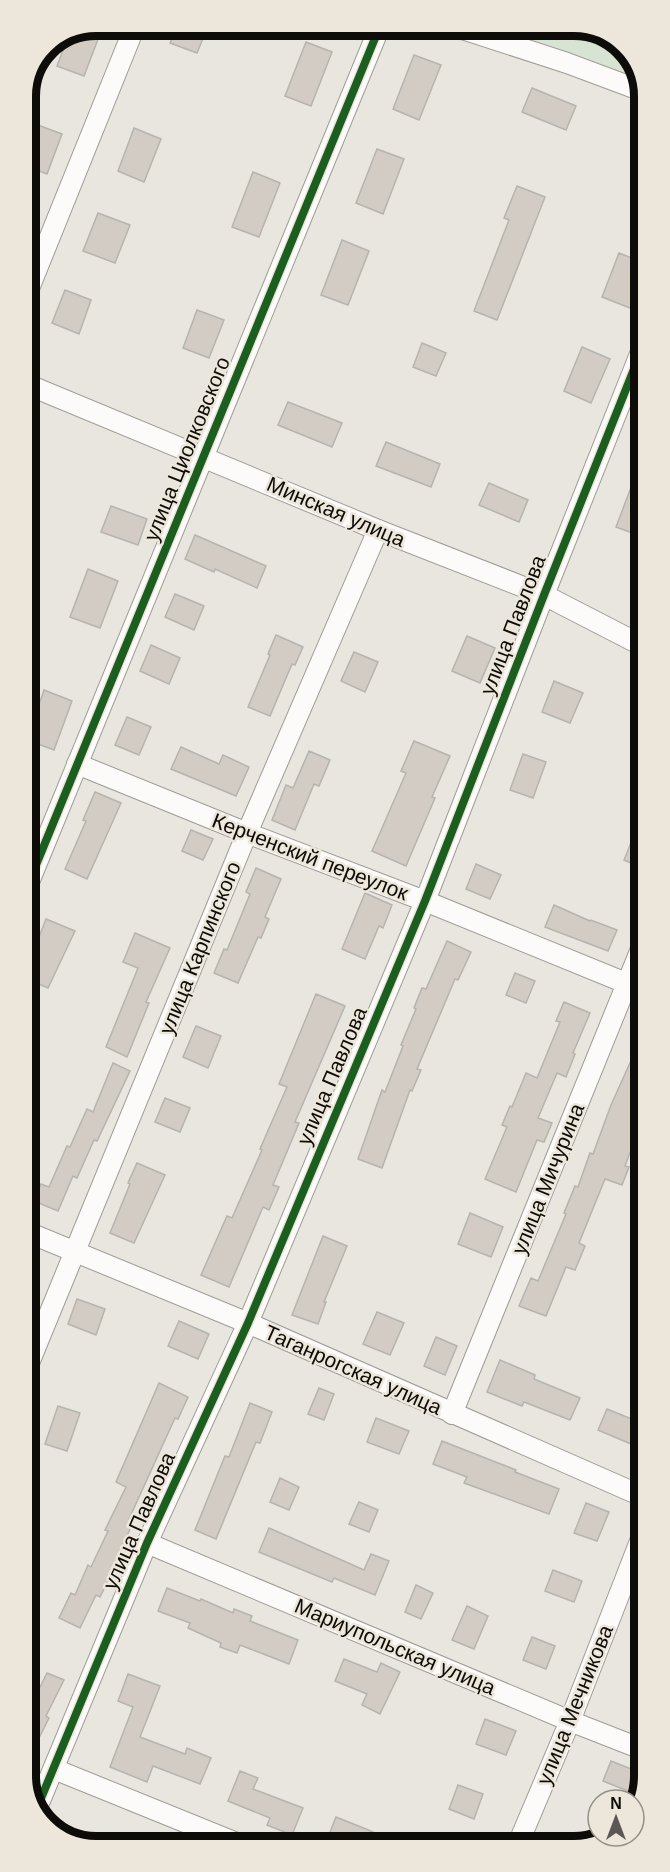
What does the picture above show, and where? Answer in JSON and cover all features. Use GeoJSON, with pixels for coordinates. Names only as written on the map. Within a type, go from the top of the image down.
{"type":"FeatureCollection","features":[{"type":"Feature","properties":{"kind":"street"},"geometry":{"type":"LineString","coordinates":[[36,271],[131,36]]}},
{"type":"Feature","properties":{"kind":"street","name":"улица Циолковского"},"geometry":{"type":"LineString","coordinates":[[36,865],[376,36]]}},
{"type":"Feature","properties":{"kind":"street"},"geometry":{"type":"LineString","coordinates":[[484,36],[633,88]]}},
{"type":"Feature","properties":{"kind":"street","name":"улица Павлова"},"geometry":{"type":"LineString","coordinates":[[41,1799],[147,1543],[248,1323],[424,901],[634,369]]}},
{"type":"Feature","properties":{"kind":"street","name":"Минская улица"},"geometry":{"type":"LineString","coordinates":[[36,388],[378,530],[544,595],[634,641]]}},
{"type":"Feature","properties":{"kind":"street","name":"улица Карпинского"},"geometry":{"type":"LineString","coordinates":[[36,1346],[247,833],[378,530]]}},
{"type":"Feature","properties":{"kind":"street","name":"Керченский переулок"},"geometry":{"type":"LineString","coordinates":[[77,764],[634,986]]}},
{"type":"Feature","properties":{"kind":"street","name":"улица Мичурина"},"geometry":{"type":"LineString","coordinates":[[452,1414],[634,992]]}},
{"type":"Feature","properties":{"kind":"street","name":"Таганрогская улица"},"geometry":{"type":"LineString","coordinates":[[36,1236],[248,1323],[634,1493]]}},
{"type":"Feature","properties":{"kind":"street","name":"Мариупольская улица"},"geometry":{"type":"LineString","coordinates":[[147,1543],[634,1746]]}},
{"type":"Feature","properties":{"kind":"street","name":"улица Мечникова"},"geometry":{"type":"LineString","coordinates":[[521,1836],[570,1721],[634,1557]]}},
{"type":"Feature","properties":{"kind":"street"},"geometry":{"type":"LineString","coordinates":[[54,1769],[219,1836]]}},
{"type":"Feature","properties":{"kind":"green space"},"geometry":{"type":"Polygon","coordinates":[[[507,36],[586,37],[611,48],[628,69],[632,79],[507,36]]]}},
{"type":"Feature","properties":{"kind":"building"},"geometry":{"type":"Polygon","coordinates":[[[99,36],[84,76],[57,66],[65,45],[84,37],[99,36]]]}},
{"type":"Feature","properties":{"kind":"building"},"geometry":{"type":"Polygon","coordinates":[[[173,36],[204,36],[197,53],[170,43],[173,36]]]}},
{"type":"Feature","properties":{"kind":"building"},"geometry":{"type":"Polygon","coordinates":[[[306,42],[332,52],[311,106],[285,96],[306,42]]]}},
{"type":"Feature","properties":{"kind":"building"},"geometry":{"type":"Polygon","coordinates":[[[414,55],[441,65],[419,120],[393,109],[414,55]]]}},
{"type":"Feature","properties":{"kind":"building"},"geometry":{"type":"Polygon","coordinates":[[[532,88],[576,106],[566,130],[522,112],[532,88]]]}},
{"type":"Feature","properties":{"kind":"building"},"geometry":{"type":"Polygon","coordinates":[[[36,124],[62,134],[47,174],[36,170],[36,124]]]}},
{"type":"Feature","properties":{"kind":"building"},"geometry":{"type":"Polygon","coordinates":[[[134,128],[161,139],[144,182],[118,171],[134,128]]]}},
{"type":"Feature","properties":{"kind":"building"},"geometry":{"type":"Polygon","coordinates":[[[377,149],[404,159],[383,214],[356,203],[377,149]]]}},
{"type":"Feature","properties":{"kind":"building"},"geometry":{"type":"Polygon","coordinates":[[[253,172],[280,183],[259,237],[232,227],[253,172]]]}},
{"type":"Feature","properties":{"kind":"building"},"geometry":{"type":"Polygon","coordinates":[[[517,186],[545,197],[497,320],[474,311],[509,220],[504,218],[517,186]]]}},
{"type":"Feature","properties":{"kind":"building"},"geometry":{"type":"Polygon","coordinates":[[[98,213],[130,225],[115,263],[83,251],[98,213]]]}},
{"type":"Feature","properties":{"kind":"building"},"geometry":{"type":"Polygon","coordinates":[[[342,240],[369,251],[348,305],[321,295],[342,240]]]}},
{"type":"Feature","properties":{"kind":"building"},"geometry":{"type":"Polygon","coordinates":[[[619,253],[634,259],[634,298],[630,308],[602,297],[619,253]]]}},
{"type":"Feature","properties":{"kind":"building"},"geometry":{"type":"Polygon","coordinates":[[[65,290],[91,300],[79,334],[52,323],[65,290]]]}},
{"type":"Feature","properties":{"kind":"building"},"geometry":{"type":"Polygon","coordinates":[[[197,310],[224,320],[209,358],[183,348],[197,310]]]}},
{"type":"Feature","properties":{"kind":"building"},"geometry":{"type":"Polygon","coordinates":[[[422,343],[446,353],[436,376],[413,367],[422,343]]]}},
{"type":"Feature","properties":{"kind":"building"},"geometry":{"type":"Polygon","coordinates":[[[582,347],[610,359],[591,403],[564,391],[582,347]]]}},
{"type":"Feature","properties":{"kind":"building"},"geometry":{"type":"Polygon","coordinates":[[[288,402],[342,423],[332,447],[278,425],[288,402]]]}},
{"type":"Feature","properties":{"kind":"building"},"geometry":{"type":"Polygon","coordinates":[[[386,442],[440,464],[431,487],[376,466],[386,442]]]}},
{"type":"Feature","properties":{"kind":"building"},"geometry":{"type":"Polygon","coordinates":[[[634,479],[634,534],[616,527],[634,479]]]}},
{"type":"Feature","properties":{"kind":"building"},"geometry":{"type":"Polygon","coordinates":[[[489,483],[528,500],[519,522],[479,505],[489,483]]]}},
{"type":"Feature","properties":{"kind":"building"},"geometry":{"type":"Polygon","coordinates":[[[111,506],[147,519],[138,545],[101,532],[111,506]]]}},
{"type":"Feature","properties":{"kind":"building"},"geometry":{"type":"Polygon","coordinates":[[[195,535],[266,566],[257,588],[215,569],[214,572],[185,559],[195,535]]]}},
{"type":"Feature","properties":{"kind":"building"},"geometry":{"type":"Polygon","coordinates":[[[88,569],[118,581],[100,628],[70,617],[88,569]]]}},
{"type":"Feature","properties":{"kind":"building"},"geometry":{"type":"Polygon","coordinates":[[[175,594],[204,606],[194,630],[165,617],[175,594]]]}},
{"type":"Feature","properties":{"kind":"building"},"geometry":{"type":"Polygon","coordinates":[[[276,635],[303,647],[295,665],[292,664],[270,716],[248,707],[276,635]]]}},
{"type":"Feature","properties":{"kind":"building"},"geometry":{"type":"Polygon","coordinates":[[[467,636],[495,648],[480,683],[452,671],[467,636]]]}},
{"type":"Feature","properties":{"kind":"building"},"geometry":{"type":"Polygon","coordinates":[[[151,645],[180,658],[169,684],[140,671],[151,645]]]}},
{"type":"Feature","properties":{"kind":"building"},"geometry":{"type":"Polygon","coordinates":[[[354,652],[378,662],[365,692],[341,681],[354,652]]]}},
{"type":"Feature","properties":{"kind":"building"},"geometry":{"type":"Polygon","coordinates":[[[554,681],[583,693],[570,723],[542,712],[554,681]]]}},
{"type":"Feature","properties":{"kind":"building"},"geometry":{"type":"Polygon","coordinates":[[[44,690],[72,701],[54,750],[36,743],[36,714],[44,690]]]}},
{"type":"Feature","properties":{"kind":"building"},"geometry":{"type":"Polygon","coordinates":[[[127,717],[151,727],[139,755],[115,745],[127,717]]]}},
{"type":"Feature","properties":{"kind":"building"},"geometry":{"type":"Polygon","coordinates":[[[414,741],[450,756],[406,866],[372,851],[406,773],[401,771],[414,741]]]}},
{"type":"Feature","properties":{"kind":"building"},"geometry":{"type":"Polygon","coordinates":[[[181,747],[219,764],[223,755],[249,767],[236,796],[171,769],[181,747]]]}},
{"type":"Feature","properties":{"kind":"building"},"geometry":{"type":"Polygon","coordinates":[[[309,751],[330,760],[319,786],[314,784],[295,830],[272,820],[286,785],[293,788],[309,751]]]}},
{"type":"Feature","properties":{"kind":"building"},"geometry":{"type":"Polygon","coordinates":[[[523,754],[546,762],[533,798],[510,790],[523,754]]]}},
{"type":"Feature","properties":{"kind":"building"},"geometry":{"type":"Polygon","coordinates":[[[95,792],[121,803],[87,879],[65,869],[86,821],[83,820],[95,792]]]}},
{"type":"Feature","properties":{"kind":"building"},"geometry":{"type":"Polygon","coordinates":[[[191,830],[213,839],[203,860],[182,851],[191,830]]]}},
{"type":"Feature","properties":{"kind":"building"},"geometry":{"type":"Polygon","coordinates":[[[634,835],[634,864],[624,860],[634,835]]]}},
{"type":"Feature","properties":{"kind":"building"},"geometry":{"type":"Polygon","coordinates":[[[476,864],[501,875],[490,899],[466,889],[476,864]]]}},
{"type":"Feature","properties":{"kind":"building"},"geometry":{"type":"Polygon","coordinates":[[[256,868],[281,879],[265,917],[269,919],[261,938],[258,937],[238,983],[214,973],[224,949],[227,950],[250,894],[246,892],[256,868]]]}},
{"type":"Feature","properties":{"kind":"building"},"geometry":{"type":"Polygon","coordinates":[[[365,893],[392,905],[383,928],[379,926],[365,959],[342,949],[365,893]]]}},
{"type":"Feature","properties":{"kind":"building"},"geometry":{"type":"Polygon","coordinates":[[[554,905],[617,930],[608,951],[545,927],[554,905]]]}},
{"type":"Feature","properties":{"kind":"building"},"geometry":{"type":"Polygon","coordinates":[[[46,919],[75,931],[48,988],[36,983],[36,945],[46,919]]]}},
{"type":"Feature","properties":{"kind":"building"},"geometry":{"type":"Polygon","coordinates":[[[135,933],[170,948],[146,1002],[149,1003],[127,1057],[106,1047],[138,968],[123,962],[135,933]]]}},
{"type":"Feature","properties":{"kind":"building"},"geometry":{"type":"Polygon","coordinates":[[[447,941],[471,952],[458,980],[455,979],[417,1069],[421,1070],[412,1091],[410,1090],[382,1168],[358,1159],[382,1090],[385,1092],[403,1046],[401,1045],[422,988],[426,989],[447,941]]]}},
{"type":"Feature","properties":{"kind":"building"},"geometry":{"type":"Polygon","coordinates":[[[515,973],[535,981],[526,1003],[506,995],[515,973]]]}},
{"type":"Feature","properties":{"kind":"building"},"geometry":{"type":"Polygon","coordinates":[[[316,994],[345,1006],[295,1122],[299,1123],[273,1185],[279,1187],[269,1210],[263,1207],[229,1287],[201,1275],[227,1216],[232,1218],[262,1150],[260,1149],[287,1087],[279,1084],[316,994]]]}},
{"type":"Feature","properties":{"kind":"building"},"geometry":{"type":"Polygon","coordinates":[[[564,1002],[590,1013],[573,1053],[575,1054],[566,1077],[557,1073],[538,1118],[552,1123],[544,1142],[537,1140],[516,1192],[485,1179],[507,1127],[502,1125],[510,1106],[512,1107],[526,1073],[537,1078],[560,1022],[556,1021],[564,1002]]]}},
{"type":"Feature","properties":{"kind":"building"},"geometry":{"type":"Polygon","coordinates":[[[196,1026],[221,1036],[208,1068],[183,1057],[196,1026]]]}},
{"type":"Feature","properties":{"kind":"building"},"geometry":{"type":"Polygon","coordinates":[[[634,1054],[634,1118],[632,1122],[634,1123],[634,1142],[625,1166],[629,1167],[622,1185],[605,1179],[579,1243],[585,1246],[575,1270],[566,1267],[546,1316],[519,1306],[531,1278],[538,1281],[575,1186],[578,1187],[590,1153],[593,1154],[611,1105],[634,1054]]]}},
{"type":"Feature","properties":{"kind":"building"},"geometry":{"type":"Polygon","coordinates":[[[113,1063],[130,1071],[77,1178],[73,1176],[58,1211],[36,1202],[41,1184],[49,1187],[87,1109],[93,1112],[113,1063]]]}},
{"type":"Feature","properties":{"kind":"building"},"geometry":{"type":"Polygon","coordinates":[[[165,1098],[190,1108],[180,1132],[155,1122],[165,1098]]]}},
{"type":"Feature","properties":{"kind":"building"},"geometry":{"type":"Polygon","coordinates":[[[137,1163],[165,1175],[134,1243],[110,1233],[137,1163]]]}},
{"type":"Feature","properties":{"kind":"building"},"geometry":{"type":"Polygon","coordinates":[[[470,1213],[503,1227],[491,1257],[458,1244],[470,1213]]]}},
{"type":"Feature","properties":{"kind":"building"},"geometry":{"type":"Polygon","coordinates":[[[323,1236],[347,1246],[324,1302],[326,1302],[318,1324],[292,1315],[323,1236]]]}},
{"type":"Feature","properties":{"kind":"building"},"geometry":{"type":"Polygon","coordinates":[[[77,1299],[105,1309],[96,1335],[68,1324],[77,1299]]]}},
{"type":"Feature","properties":{"kind":"building"},"geometry":{"type":"Polygon","coordinates":[[[377,1312],[404,1323],[390,1355],[363,1344],[377,1312]]]}},
{"type":"Feature","properties":{"kind":"building"},"geometry":{"type":"Polygon","coordinates":[[[179,1321],[209,1334],[198,1359],[168,1346],[179,1321]]]}},
{"type":"Feature","properties":{"kind":"building"},"geometry":{"type":"Polygon","coordinates":[[[436,1337],[457,1346],[445,1375],[424,1366],[436,1337]]]}},
{"type":"Feature","properties":{"kind":"building"},"geometry":{"type":"Polygon","coordinates":[[[500,1360],[535,1375],[534,1379],[580,1398],[570,1420],[524,1402],[522,1406],[487,1392],[500,1360]]]}},
{"type":"Feature","properties":{"kind":"building"},"geometry":{"type":"Polygon","coordinates":[[[159,1383],[188,1397],[178,1419],[175,1418],[129,1519],[134,1521],[121,1548],[124,1549],[100,1597],[96,1595],[80,1628],[59,1618],[71,1593],[75,1595],[88,1565],[91,1567],[108,1531],[105,1530],[126,1487],[116,1482],[159,1383]]]}},
{"type":"Feature","properties":{"kind":"building"},"geometry":{"type":"Polygon","coordinates":[[[319,1388],[334,1394],[324,1420],[308,1414],[319,1388]]]}},
{"type":"Feature","properties":{"kind":"building"},"geometry":{"type":"Polygon","coordinates":[[[250,1403],[272,1412],[260,1443],[256,1442],[216,1539],[195,1530],[225,1456],[229,1457],[250,1403]]]}},
{"type":"Feature","properties":{"kind":"building"},"geometry":{"type":"Polygon","coordinates":[[[58,1406],[80,1413],[67,1451],[45,1444],[58,1406]]]}},
{"type":"Feature","properties":{"kind":"building"},"geometry":{"type":"Polygon","coordinates":[[[607,1409],[634,1420],[634,1445],[598,1430],[607,1409]]]}},
{"type":"Feature","properties":{"kind":"building"},"geometry":{"type":"Polygon","coordinates":[[[376,1418],[409,1431],[399,1454],[367,1442],[376,1418]]]}},
{"type":"Feature","properties":{"kind":"building"},"geometry":{"type":"Polygon","coordinates":[[[442,1441],[559,1489],[549,1514],[464,1483],[467,1477],[433,1464],[442,1441]]]}},
{"type":"Feature","properties":{"kind":"building"},"geometry":{"type":"Polygon","coordinates":[[[280,1478],[299,1487],[289,1510],[270,1502],[280,1478]]]}},
{"type":"Feature","properties":{"kind":"building"},"geometry":{"type":"Polygon","coordinates":[[[359,1502],[378,1510],[369,1532],[349,1524],[359,1502]]]}},
{"type":"Feature","properties":{"kind":"building"},"geometry":{"type":"Polygon","coordinates":[[[586,1503],[609,1512],[597,1541],[574,1533],[586,1503]]]}},
{"type":"Feature","properties":{"kind":"building"},"geometry":{"type":"Polygon","coordinates":[[[269,1528],[364,1570],[371,1554],[389,1561],[375,1595],[334,1578],[332,1582],[259,1552],[269,1528]]]}},
{"type":"Feature","properties":{"kind":"building"},"geometry":{"type":"Polygon","coordinates":[[[553,1570],[582,1581],[574,1602],[545,1591],[553,1570]]]}},
{"type":"Feature","properties":{"kind":"building"},"geometry":{"type":"Polygon","coordinates":[[[416,1585],[433,1593],[421,1619],[405,1612],[416,1585]]]}},
{"type":"Feature","properties":{"kind":"building"},"geometry":{"type":"Polygon","coordinates":[[[167,1588],[233,1613],[234,1609],[252,1616],[250,1621],[298,1640],[289,1664],[240,1645],[237,1653],[220,1647],[221,1643],[188,1628],[190,1623],[158,1611],[167,1588]]]}},
{"type":"Feature","properties":{"kind":"building"},"geometry":{"type":"Polygon","coordinates":[[[467,1606],[488,1616],[474,1649],[452,1640],[467,1606]]]}},
{"type":"Feature","properties":{"kind":"building"},"geometry":{"type":"Polygon","coordinates":[[[532,1637],[555,1646],[546,1669],[523,1660],[532,1637]]]}},
{"type":"Feature","properties":{"kind":"building"},"geometry":{"type":"Polygon","coordinates":[[[344,1659],[377,1672],[381,1663],[400,1672],[380,1714],[362,1705],[367,1694],[335,1681],[344,1659]]]}},
{"type":"Feature","properties":{"kind":"building"},"geometry":{"type":"Polygon","coordinates":[[[47,1673],[64,1680],[46,1716],[49,1718],[36,1744],[36,1696],[47,1673]]]}},
{"type":"Feature","properties":{"kind":"building"},"geometry":{"type":"Polygon","coordinates":[[[128,1674],[160,1686],[140,1737],[185,1754],[187,1748],[211,1758],[200,1784],[153,1766],[147,1782],[110,1767],[133,1707],[118,1701],[128,1674]]]}},
{"type":"Feature","properties":{"kind":"building"},"geometry":{"type":"Polygon","coordinates":[[[485,1719],[516,1731],[506,1755],[476,1744],[485,1719]]]}},
{"type":"Feature","properties":{"kind":"building"},"geometry":{"type":"Polygon","coordinates":[[[611,1761],[634,1770],[632,1788],[620,1788],[603,1781],[611,1761]]]}},
{"type":"Feature","properties":{"kind":"building"},"geometry":{"type":"Polygon","coordinates":[[[240,1771],[258,1778],[253,1789],[303,1808],[292,1835],[267,1825],[270,1818],[228,1801],[240,1771]]]}},
{"type":"Feature","properties":{"kind":"building"},"geometry":{"type":"Polygon","coordinates":[[[458,1785],[483,1794],[474,1819],[449,1809],[458,1785]]]}},
{"type":"Feature","properties":{"kind":"building"},"geometry":{"type":"Polygon","coordinates":[[[336,1817],[382,1836],[329,1836],[336,1817]]]}},
{"type":"Feature","properties":{"kind":"cycle path"},"geometry":{"type":"LineString","coordinates":[[36,865],[376,36]]}},
{"type":"Feature","properties":{"kind":"cycle path"},"geometry":{"type":"LineString","coordinates":[[41,1799],[147,1543],[248,1323],[425,901],[634,369]]}}]}
